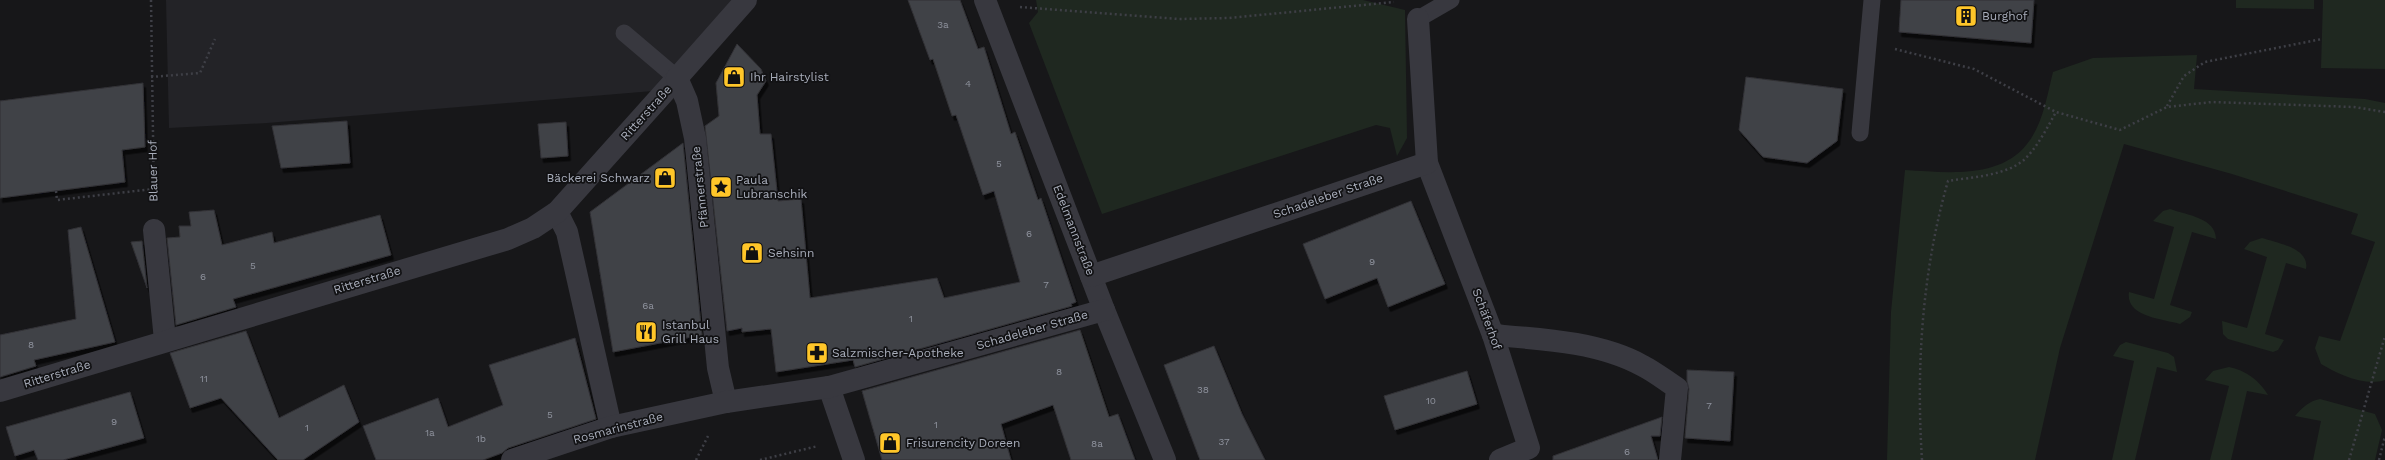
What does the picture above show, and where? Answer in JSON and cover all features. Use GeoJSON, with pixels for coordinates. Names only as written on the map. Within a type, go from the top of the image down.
{"type":"FeatureCollection","features":[{"type":"Feature","properties":{"kind":"street"},"geometry":{"type":"LineString","coordinates":[[677,78],[746,0]]}},
{"type":"Feature","properties":{"kind":"street","name":"Edelmannstraße"},"geometry":{"type":"LineString","coordinates":[[986,2],[1104,310],[1165,460]]}},
{"type":"Feature","properties":{"kind":"street"},"geometry":{"type":"LineString","coordinates":[[1418,19],[1427,162]]}},
{"type":"Feature","properties":{"kind":"street","name":"Ritterstraße"},"geometry":{"type":"LineString","coordinates":[[0,391],[165,340],[508,239],[533,228],[557,212],[677,78]]}},
{"type":"Feature","properties":{"kind":"street","name":"Pfännerstraße"},"geometry":{"type":"LineString","coordinates":[[677,78],[687,100],[696,138],[718,368],[726,402]]}},
{"type":"Feature","properties":{"kind":"street","name":"Schadeleber Straße"},"geometry":{"type":"LineString","coordinates":[[1091,276],[1427,162]]}},
{"type":"Feature","properties":{"kind":"street","name":"Schäferhof"},"geometry":{"type":"LineString","coordinates":[[1427,162],[1493,335],[1529,448],[1500,460]]}},
{"type":"Feature","properties":{"kind":"street"},"geometry":{"type":"LineString","coordinates":[[557,212],[567,232],[611,427]]}},
{"type":"Feature","properties":{"kind":"street"},"geometry":{"type":"LineString","coordinates":[[154,230],[165,340]]}},
{"type":"Feature","properties":{"kind":"street","name":"Schadeleber Straße"},"geometry":{"type":"LineString","coordinates":[[726,402],[829,387],[1104,310]]}},
{"type":"Feature","properties":{"kind":"street"},"geometry":{"type":"LineString","coordinates":[[1493,335],[1563,340],[1601,350],[1642,365],[1677,388],[1670,460]]}},
{"type":"Feature","properties":{"kind":"street"},"geometry":{"type":"LineString","coordinates":[[829,387],[854,460]]}},
{"type":"Feature","properties":{"kind":"street","name":"Rosmarinstraße"},"geometry":{"type":"LineString","coordinates":[[512,460],[611,427],[726,402]]}},
{"type":"Feature","properties":{"kind":"lane"},"geometry":{"type":"LineString","coordinates":[[1418,19],[1451,0]]}},
{"type":"Feature","properties":{"kind":"lane"},"geometry":{"type":"LineString","coordinates":[[1860,133],[1872,0]]}},
{"type":"Feature","properties":{"kind":"lane"},"geometry":{"type":"LineString","coordinates":[[624,33],[677,78]]}},
{"type":"Feature","properties":{"kind":"path","name":"Blauer Hof"},"geometry":{"type":"LineString","coordinates":[[151,0],[154,230]]}},
{"type":"Feature","properties":{"kind":"path"},"geometry":{"type":"LineString","coordinates":[[986,2],[1179,19],[1229,18],[1400,1],[1418,19]]}},
{"type":"Feature","properties":{"kind":"path"},"geometry":{"type":"LineString","coordinates":[[151,77],[200,73],[215,38]]}},
{"type":"Feature","properties":{"kind":"path"},"geometry":{"type":"LineString","coordinates":[[2167,107],[2184,76],[2205,62],[2322,38]]}},
{"type":"Feature","properties":{"kind":"path"},"geometry":{"type":"LineString","coordinates":[[1868,43],[1974,69],[2056,112],[2120,130],[2167,107],[2212,102],[2354,108],[2385,112]]}},
{"type":"Feature","properties":{"kind":"path"},"geometry":{"type":"LineString","coordinates":[[1922,460],[1920,428],[1924,305],[1937,219],[1948,181],[2000,171],[2024,159],[2044,134],[2056,112]]}},
{"type":"Feature","properties":{"kind":"path"},"geometry":{"type":"LineString","coordinates":[[56,191],[57,200],[153,189]]}},
{"type":"Feature","properties":{"kind":"path"},"geometry":{"type":"LineString","coordinates":[[2349,460],[2385,336]]}},
{"type":"Feature","properties":{"kind":"path"},"geometry":{"type":"LineString","coordinates":[[2380,460],[2385,436]]}},
{"type":"Feature","properties":{"kind":"path"},"geometry":{"type":"LineString","coordinates":[[760,460],[847,439]]}},
{"type":"Feature","properties":{"kind":"shaded area"},"geometry":{"type":"Polygon","coordinates":[[[166,0],[735,0],[653,91],[267,123],[169,128],[166,0]]]}},
{"type":"Feature","properties":{"kind":"shaded area"},"geometry":{"type":"Polygon","coordinates":[[[1036,0],[1363,0],[1405,10],[1407,138],[1397,156],[1390,128],[1376,125],[1102,214],[1029,23],[1038,12],[1036,0]]]}},
{"type":"Feature","properties":{"kind":"shaded area"},"geometry":{"type":"Polygon","coordinates":[[[2236,0],[2314,0],[2314,9],[2236,8],[2236,0]]]}},
{"type":"Feature","properties":{"kind":"shaded area"},"geometry":{"type":"Polygon","coordinates":[[[2323,0],[2385,0],[2385,69],[2321,68],[2323,0]]]}},
{"type":"Feature","properties":{"kind":"shaded area"},"geometry":{"type":"Polygon","coordinates":[[[2197,55],[2194,89],[2365,99],[2385,103],[2385,380],[2377,382],[2360,381],[2335,372],[2321,364],[2315,348],[2319,336],[2340,341],[2375,242],[2351,234],[2358,214],[2232,174],[2124,144],[2060,348],[2035,460],[1887,460],[1891,312],[1905,170],[1953,172],[1986,169],[2002,164],[2015,156],[2027,144],[2037,128],[2044,110],[2053,72],[2093,58],[2197,55]]]}},
{"type":"Feature","properties":{"kind":"shaded area"},"geometry":{"type":"Polygon","coordinates":[[[2170,209],[2199,218],[2206,222],[2215,232],[2216,239],[2192,232],[2170,305],[2192,312],[2190,317],[2180,324],[2147,316],[2133,307],[2129,300],[2129,292],[2154,299],[2174,227],[2153,221],[2163,211],[2170,209]]]}},
{"type":"Feature","properties":{"kind":"shaded area"},"geometry":{"type":"Polygon","coordinates":[[[2262,238],[2284,244],[2298,251],[2306,262],[2306,269],[2286,263],[2265,334],[2284,340],[2278,350],[2273,352],[2228,339],[2223,334],[2222,321],[2247,328],[2267,257],[2244,249],[2250,242],[2262,238]]]}},
{"type":"Feature","properties":{"kind":"shaded area"},"geometry":{"type":"Polygon","coordinates":[[[2126,342],[2168,353],[2174,357],[2177,372],[2157,367],[2135,460],[2112,460],[2134,361],[2113,356],[2120,345],[2126,342]]]}},
{"type":"Feature","properties":{"kind":"shaded area"},"geometry":{"type":"Polygon","coordinates":[[[2229,367],[2235,368],[2251,376],[2268,395],[2247,391],[2231,460],[2210,460],[2229,386],[2205,380],[2213,371],[2229,367]]]}},
{"type":"Feature","properties":{"kind":"shaded area"},"geometry":{"type":"Polygon","coordinates":[[[2320,399],[2375,414],[2382,430],[2375,460],[2313,460],[2321,421],[2295,416],[2306,405],[2320,399]]]}},
{"type":"Feature","properties":{"kind":"building"},"geometry":{"type":"Polygon","coordinates":[[[908,0],[960,0],[978,49],[984,47],[1011,134],[1015,132],[1038,200],[1041,198],[1076,302],[1071,304],[1072,306],[855,367],[853,360],[776,372],[771,329],[742,332],[742,328],[727,331],[705,126],[719,116],[716,83],[737,44],[761,69],[766,81],[757,95],[760,134],[771,134],[778,201],[801,199],[810,298],[937,278],[944,298],[1020,282],[994,191],[983,195],[956,115],[952,116],[933,59],[930,60],[908,0]]]}},
{"type":"Feature","properties":{"kind":"building","name":"Burghof"},"geometry":{"type":"Polygon","coordinates":[[[1901,0],[2034,0],[2031,43],[1899,32],[1901,0]]]}},
{"type":"Feature","properties":{"kind":"building"},"geometry":{"type":"Polygon","coordinates":[[[1746,77],[1843,89],[1837,141],[1807,163],[1763,157],[1739,130],[1746,77]]]}},
{"type":"Feature","properties":{"kind":"building"},"geometry":{"type":"Polygon","coordinates":[[[143,83],[145,147],[122,150],[125,182],[0,198],[0,101],[143,83]]]}},
{"type":"Feature","properties":{"kind":"building"},"geometry":{"type":"Polygon","coordinates":[[[347,121],[350,163],[281,168],[272,126],[347,121]]]}},
{"type":"Feature","properties":{"kind":"building"},"geometry":{"type":"Polygon","coordinates":[[[566,122],[568,156],[541,158],[538,124],[566,122]]]}},
{"type":"Feature","properties":{"kind":"building"},"geometry":{"type":"Polygon","coordinates":[[[683,143],[702,335],[613,352],[590,212],[683,143]]]}},
{"type":"Feature","properties":{"kind":"building"},"geometry":{"type":"Polygon","coordinates":[[[1411,201],[1445,284],[1388,307],[1377,278],[1325,299],[1303,244],[1411,201]]]}},
{"type":"Feature","properties":{"kind":"building"},"geometry":{"type":"Polygon","coordinates":[[[214,210],[222,245],[272,232],[274,243],[380,215],[391,255],[233,299],[236,307],[176,325],[167,238],[180,237],[179,226],[191,226],[189,212],[214,210]]]}},
{"type":"Feature","properties":{"kind":"building"},"geometry":{"type":"Polygon","coordinates":[[[81,227],[115,342],[34,360],[36,366],[0,377],[0,335],[76,319],[68,230],[81,227]]]}},
{"type":"Feature","properties":{"kind":"building"},"geometry":{"type":"Polygon","coordinates":[[[142,241],[147,288],[131,242],[142,241]]]}},
{"type":"Feature","properties":{"kind":"building"},"geometry":{"type":"Polygon","coordinates":[[[1080,330],[1109,417],[1118,414],[1135,460],[1071,460],[1053,405],[1001,424],[1011,460],[882,460],[862,391],[1080,330]]]}},
{"type":"Feature","properties":{"kind":"building"},"geometry":{"type":"Polygon","coordinates":[[[246,331],[279,418],[344,385],[359,422],[303,460],[278,460],[221,398],[190,408],[170,353],[246,331]]]}},
{"type":"Feature","properties":{"kind":"building"},"geometry":{"type":"Polygon","coordinates":[[[575,338],[596,419],[508,448],[502,453],[483,460],[376,460],[363,426],[438,398],[448,427],[503,405],[489,365],[575,338]]]}},
{"type":"Feature","properties":{"kind":"building"},"geometry":{"type":"Polygon","coordinates":[[[1214,346],[1242,414],[1265,460],[1200,460],[1164,365],[1214,346]]]}},
{"type":"Feature","properties":{"kind":"building"},"geometry":{"type":"Polygon","coordinates":[[[1687,370],[1734,372],[1730,441],[1685,438],[1689,389],[1687,370]]]}},
{"type":"Feature","properties":{"kind":"building"},"geometry":{"type":"Polygon","coordinates":[[[1467,371],[1477,404],[1395,430],[1384,396],[1467,371]]]}},
{"type":"Feature","properties":{"kind":"building"},"geometry":{"type":"Polygon","coordinates":[[[130,392],[144,438],[63,460],[38,460],[34,450],[15,456],[6,427],[130,392]]]}},
{"type":"Feature","properties":{"kind":"building"},"geometry":{"type":"Polygon","coordinates":[[[1662,417],[1660,436],[1651,436],[1658,460],[1553,460],[1553,456],[1662,417]]]}},
{"type":"Feature","properties":{"kind":"place","name":"Burghof"},"geometry":{"type":"Point","coordinates":[1966,16]}},
{"type":"Feature","properties":{"kind":"place","name":"Ihr Hairstylist"},"geometry":{"type":"Point","coordinates":[734,77]}},
{"type":"Feature","properties":{"kind":"place","name":"Bäckerei Schwarz"},"geometry":{"type":"Point","coordinates":[665,178]}},
{"type":"Feature","properties":{"kind":"place","name":"Paula Lubranschik"},"geometry":{"type":"Point","coordinates":[721,187]}},
{"type":"Feature","properties":{"kind":"place","name":"Sehsinn"},"geometry":{"type":"Point","coordinates":[752,253]}},
{"type":"Feature","properties":{"kind":"place","name":"Istanbul Grill Haus"},"geometry":{"type":"Point","coordinates":[646,332]}},
{"type":"Feature","properties":{"kind":"place","name":"Salzmischer-Apotheke"},"geometry":{"type":"Point","coordinates":[817,353]}},
{"type":"Feature","properties":{"kind":"place","name":"Frisurencity Doreen"},"geometry":{"type":"Point","coordinates":[890,443]}}]}
